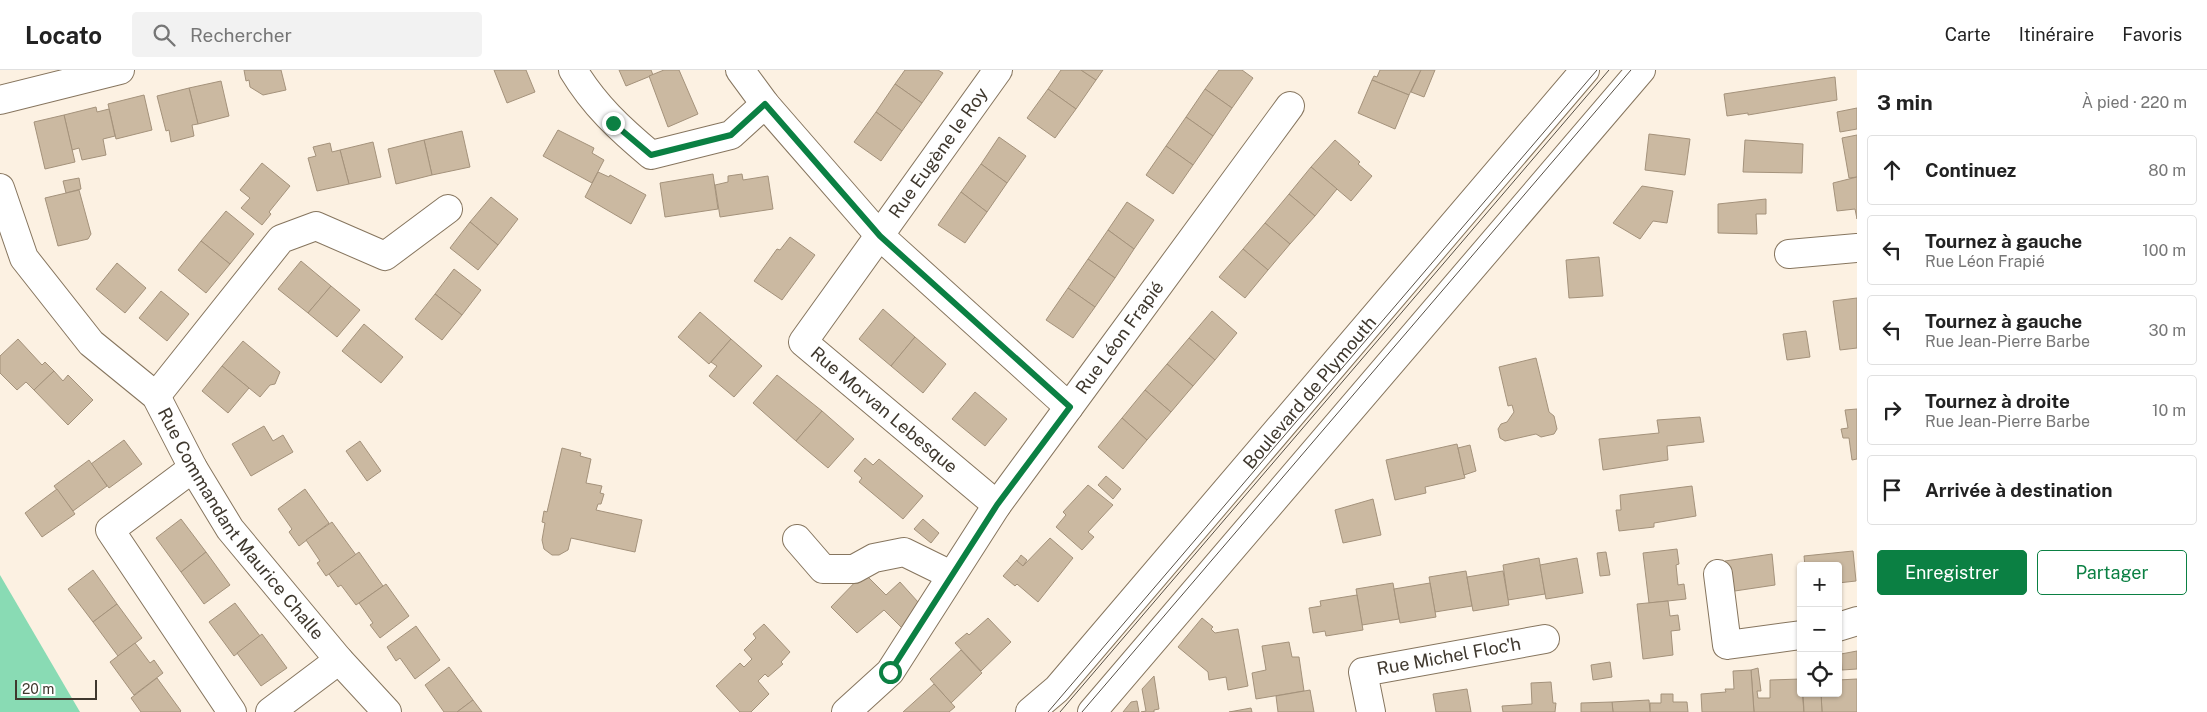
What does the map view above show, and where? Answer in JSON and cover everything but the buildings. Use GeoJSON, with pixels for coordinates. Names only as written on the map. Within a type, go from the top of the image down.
{"type":"FeatureCollection","features":[{"type":"Feature","properties":{"kind":"street"},"geometry":{"type":"LineString","coordinates":[[0,100],[120,70]]}},
{"type":"Feature","properties":{"kind":"street"},"geometry":{"type":"LineString","coordinates":[[573,70],[588,95],[613,123],[651,155],[731,135],[765,104]]}},
{"type":"Feature","properties":{"kind":"street","name":"Rue Léon Frapié"},"geometry":{"type":"LineString","coordinates":[[740,70],[765,104],[880,236],[1070,407],[1290,106]]}},
{"type":"Feature","properties":{"kind":"street","name":"Rue Eugène le Roy"},"geometry":{"type":"LineString","coordinates":[[880,236],[998,70]]}},
{"type":"Feature","properties":{"kind":"street","name":"Boulevard de Plymouth"},"geometry":{"type":"LineString","coordinates":[[1030,712],[1058,689],[1585,70]]}},
{"type":"Feature","properties":{"kind":"street"},"geometry":{"type":"LineString","coordinates":[[1092,712],[1641,70]]}},
{"type":"Feature","properties":{"kind":"street","name":"Rue Commandant Maurice Challe"},"geometry":{"type":"LineString","coordinates":[[0,188],[24,258],[91,343],[156,396],[193,468],[230,528],[339,660],[387,712]]}},
{"type":"Feature","properties":{"kind":"street"},"geometry":{"type":"LineString","coordinates":[[156,396],[281,239],[316,226],[384,256],[448,209]]}},
{"type":"Feature","properties":{"kind":"street","name":"Rue Morvan Lebesque"},"geometry":{"type":"LineString","coordinates":[[880,236],[803,342],[997,505]]}},
{"type":"Feature","properties":{"kind":"street"},"geometry":{"type":"LineString","coordinates":[[1789,254],[1857,248]]}},
{"type":"Feature","properties":{"kind":"street"},"geometry":{"type":"LineString","coordinates":[[846,712],[890,672],[997,505],[1070,407]]}},
{"type":"Feature","properties":{"kind":"street"},"geometry":{"type":"LineString","coordinates":[[193,468],[110,530],[232,712]]}},
{"type":"Feature","properties":{"kind":"street"},"geometry":{"type":"LineString","coordinates":[[797,539],[824,570],[854,570],[874,558],[904,552],[951,575]]}},
{"type":"Feature","properties":{"kind":"street"},"geometry":{"type":"LineString","coordinates":[[1718,574],[1727,645],[1797,636]]}},
{"type":"Feature","properties":{"kind":"street"},"geometry":{"type":"LineString","coordinates":[[1842,626],[1857,621]]}},
{"type":"Feature","properties":{"kind":"street","name":"Rue Michel Floc'h"},"geometry":{"type":"LineString","coordinates":[[1371,712],[1363,672],[1545,639]]}},
{"type":"Feature","properties":{"kind":"street"},"geometry":{"type":"LineString","coordinates":[[270,712],[339,660]]}},
{"type":"Feature","properties":{"kind":"green space"},"geometry":{"type":"Polygon","coordinates":[[[0,575],[80,712],[0,712],[0,575]]]}},
{"type":"Feature","properties":{"kind":"tram line"},"geometry":{"type":"LineString","coordinates":[[1048,712],[1597,70]]}},
{"type":"Feature","properties":{"kind":"tram line"},"geometry":{"type":"LineString","coordinates":[[1060,712],[1609,70]]}},
{"type":"Feature","properties":{"kind":"tram line"},"geometry":{"type":"LineString","coordinates":[[1082,712],[1631,70]]}},
{"type":"Feature","properties":{"kind":"route"},"geometry":{"type":"LineString","coordinates":[[613,123],[651,155],[731,135],[765,104],[880,236],[1070,407],[997,505],[890,672]]}}]}
